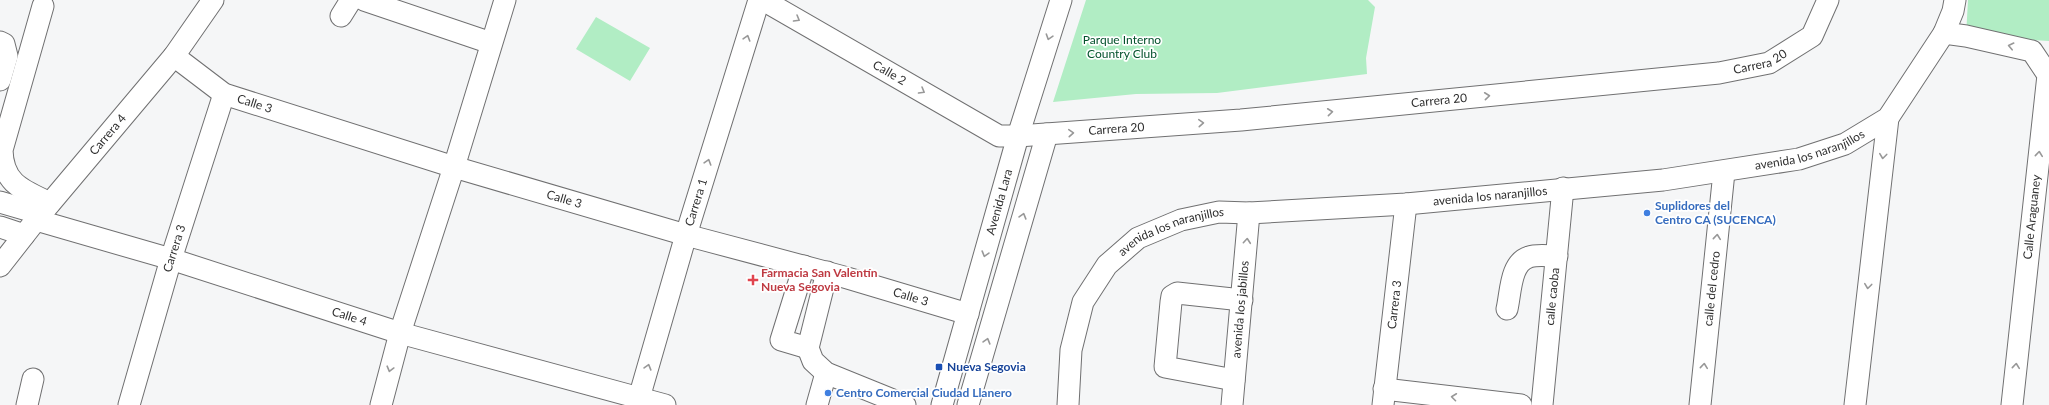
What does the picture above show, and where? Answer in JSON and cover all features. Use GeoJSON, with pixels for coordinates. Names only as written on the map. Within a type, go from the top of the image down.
{"type":"FeatureCollection","features":[{"type":"Feature","properties":{"kind":"street","name":"Carrera 4"},"geometry":{"type":"LineString","coordinates":[[0,266],[38,218],[174,56],[213,0]]}},
{"type":"Feature","properties":{"kind":"street"},"geometry":{"type":"LineString","coordinates":[[364,0],[491,43]]}},
{"type":"Feature","properties":{"kind":"street"},"geometry":{"type":"LineString","coordinates":[[381,405],[400,333],[454,167],[505,0]]}},
{"type":"Feature","properties":{"kind":"street","name":"Carrera 1"},"geometry":{"type":"LineString","coordinates":[[638,401],[686,235],[759,0]]}},
{"type":"Feature","properties":{"kind":"street","name":"Calle 2"},"geometry":{"type":"LineString","coordinates":[[763,0],[1000,136],[1018,136]]}},
{"type":"Feature","properties":{"kind":"street","name":"Avenida Lara"},"geometry":{"type":"LineString","coordinates":[[942,405],[1018,136],[1061,0]]}},
{"type":"Feature","properties":{"kind":"street","name":"Carrera 20"},"geometry":{"type":"LineString","coordinates":[[1018,136],[1241,120],[1719,73],[1770,63],[1812,36],[1828,0]]}},
{"type":"Feature","properties":{"kind":"street","name":"avenida los naranjillos"},"geometry":{"type":"LineString","coordinates":[[1068,405],[1071,350],[1083,302],[1107,265],[1138,238],[1181,220],[1219,212],[1250,213],[1406,204],[1563,188],[1663,180],[1724,172],[1799,159],[1845,144],[1888,118],[1944,33],[1953,11],[1955,0]]}},
{"type":"Feature","properties":{"kind":"street"},"geometry":{"type":"LineString","coordinates":[[38,218],[15,186],[3,163],[2,150],[43,6]]}},
{"type":"Feature","properties":{"kind":"street","name":"Calle Araguaney"},"geometry":{"type":"LineString","coordinates":[[1944,33],[1966,36],[2032,51],[2048,75],[2012,405]]}},
{"type":"Feature","properties":{"kind":"street"},"geometry":{"type":"LineString","coordinates":[[0,42],[4,44],[7,56],[0,80]]}},
{"type":"Feature","properties":{"kind":"street","name":"Calle 3"},"geometry":{"type":"LineString","coordinates":[[174,56],[224,94],[454,167],[686,235],[827,272],[968,314]]}},
{"type":"Feature","properties":{"kind":"street","name":"Carrera 3"},"geometry":{"type":"LineString","coordinates":[[129,405],[171,259],[224,94]]}},
{"type":"Feature","properties":{"kind":"street"},"geometry":{"type":"LineString","coordinates":[[1855,405],[1888,118]]}},
{"type":"Feature","properties":{"kind":"street"},"geometry":{"type":"LineString","coordinates":[[968,405],[1047,134]]}},
{"type":"Feature","properties":{"kind":"street","name":"calle del cedro"},"geometry":{"type":"LineString","coordinates":[[1700,405],[1724,172]]}},
{"type":"Feature","properties":{"kind":"street","name":"calle caoba"},"geometry":{"type":"LineString","coordinates":[[1542,405],[1563,188]]}},
{"type":"Feature","properties":{"kind":"street"},"geometry":{"type":"LineString","coordinates":[[0,202],[38,218]]}},
{"type":"Feature","properties":{"kind":"street","name":"Carrera 3"},"geometry":{"type":"LineString","coordinates":[[1384,397],[1406,204]]}},
{"type":"Feature","properties":{"kind":"street","name":"avenida los jabillos"},"geometry":{"type":"LineString","coordinates":[[1232,405],[1250,213]]}},
{"type":"Feature","properties":{"kind":"street"},"geometry":{"type":"LineString","coordinates":[[0,226],[38,218]]}},
{"type":"Feature","properties":{"kind":"street","name":"Calle 4"},"geometry":{"type":"LineString","coordinates":[[38,218],[400,333],[638,401],[665,405]]}},
{"type":"Feature","properties":{"kind":"street"},"geometry":{"type":"LineString","coordinates":[[1507,309],[1515,267],[1521,261],[1530,256],[1557,256]]}},
{"type":"Feature","properties":{"kind":"street"},"geometry":{"type":"LineString","coordinates":[[804,266],[781,340],[808,348]]}},
{"type":"Feature","properties":{"kind":"street"},"geometry":{"type":"LineString","coordinates":[[827,272],[808,348],[813,361],[826,373],[905,405]]}},
{"type":"Feature","properties":{"kind":"street"},"geometry":{"type":"LineString","coordinates":[[1234,380],[1165,367],[1171,302],[1172,296],[1177,293],[1242,300]]}},
{"type":"Feature","properties":{"kind":"street"},"geometry":{"type":"LineString","coordinates":[[817,405],[826,373]]}},
{"type":"Feature","properties":{"kind":"street"},"geometry":{"type":"LineString","coordinates":[[27,405],[33,379]]}},
{"type":"Feature","properties":{"kind":"street"},"geometry":{"type":"LineString","coordinates":[[1384,397],[1521,405]]}},
{"type":"Feature","properties":{"kind":"green space","name":"Parque Interno Country Club"},"geometry":{"type":"Polygon","coordinates":[[[1086,0],[1368,0],[1375,7],[1366,58],[1367,74],[1217,93],[1136,94],[1053,102],[1086,0]]]}},
{"type":"Feature","properties":{"kind":"green space"},"geometry":{"type":"Polygon","coordinates":[[[1968,0],[2049,0],[2049,41],[1966,36],[1968,0]]]}},
{"type":"Feature","properties":{"kind":"green space"},"geometry":{"type":"Polygon","coordinates":[[[596,17],[650,48],[630,81],[576,49],[596,17]]]}},
{"type":"Feature","properties":{"kind":"place","name":"Suplidores del Centro CA (SUCENCA)"},"geometry":{"type":"Point","coordinates":[1647,213]}},
{"type":"Feature","properties":{"kind":"place","name":"Farmacia San Valentín Nueva Segovia"},"geometry":{"type":"Point","coordinates":[753,280]}},
{"type":"Feature","properties":{"kind":"place","name":"Nueva Segovia"},"geometry":{"type":"Point","coordinates":[939,367]}},
{"type":"Feature","properties":{"kind":"place","name":"Centro Comercial Ciudad Llanero"},"geometry":{"type":"Point","coordinates":[828,393]}}]}
